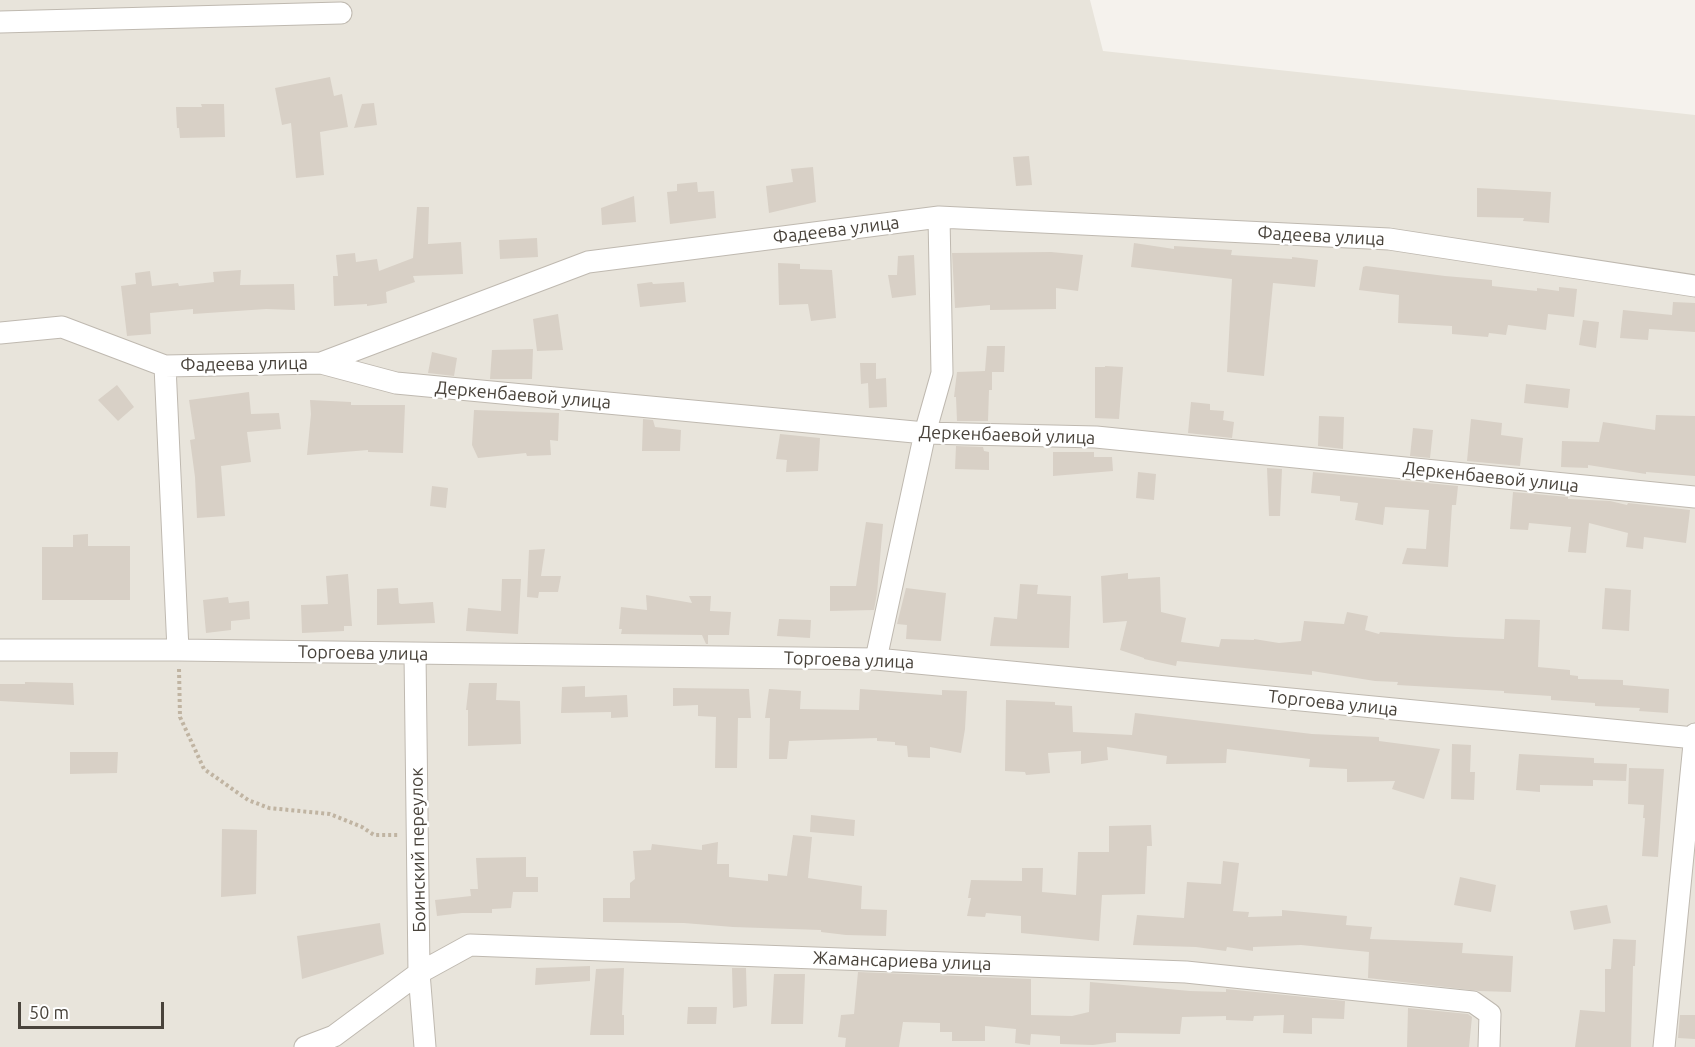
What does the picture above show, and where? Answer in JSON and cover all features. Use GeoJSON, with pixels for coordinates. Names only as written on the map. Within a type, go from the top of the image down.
{"type":"FeatureCollection","features":[{"type":"Feature","properties":{"kind":"street"},"geometry":{"type":"LineString","coordinates":[[0,22],[341,13]]}},
{"type":"Feature","properties":{"kind":"street"},"geometry":{"type":"LineString","coordinates":[[876,659],[925,433],[942,373],[939,217]]}},
{"type":"Feature","properties":{"kind":"street","name":"Фадеева улица"},"geometry":{"type":"LineString","coordinates":[[0,333],[62,327],[165,366],[321,363],[588,262],[939,217],[1389,239],[1695,286]]}},
{"type":"Feature","properties":{"kind":"street","name":"Деркенбаевой улица"},"geometry":{"type":"LineString","coordinates":[[321,363],[396,383],[925,433],[1096,437],[1695,498]]}},
{"type":"Feature","properties":{"kind":"street"},"geometry":{"type":"LineString","coordinates":[[165,366],[178,650]]}},
{"type":"Feature","properties":{"kind":"street","name":"Торгоева улица"},"geometry":{"type":"LineString","coordinates":[[0,650],[178,650],[876,659],[1695,738]]}},
{"type":"Feature","properties":{"kind":"street","name":"Боинский переулок"},"geometry":{"type":"LineString","coordinates":[[415,654],[419,973],[425,1047]]}},
{"type":"Feature","properties":{"kind":"street"},"geometry":{"type":"LineString","coordinates":[[1664,1047],[1695,734]]}},
{"type":"Feature","properties":{"kind":"street","name":"Жамансариева улица"},"geometry":{"type":"LineString","coordinates":[[305,1047],[334,1036],[419,973],[470,945],[1186,972],[1473,1002],[1490,1014],[1489,1047]]}},
{"type":"Feature","properties":{"kind":"path"},"geometry":{"type":"LineString","coordinates":[[178,650],[180,717],[204,769],[248,800],[269,808],[330,814],[374,834],[417,836]]}},
{"type":"Feature","properties":{"kind":"shaded area"},"geometry":{"type":"Polygon","coordinates":[[[0,0],[1090,0],[1103,51],[1695,115],[1695,1047],[0,1047],[0,0]]]}},
{"type":"Feature","properties":{"kind":"building"},"geometry":{"type":"Polygon","coordinates":[[[330,77],[334,96],[342,94],[348,127],[320,132],[324,175],[296,178],[291,123],[282,125],[275,88],[330,77]]]}},
{"type":"Feature","properties":{"kind":"building"},"geometry":{"type":"Polygon","coordinates":[[[374,103],[377,125],[354,128],[362,104],[374,103]]]}},
{"type":"Feature","properties":{"kind":"building"},"geometry":{"type":"Polygon","coordinates":[[[201,104],[224,104],[225,137],[180,138],[176,107],[202,107],[201,104]]]}},
{"type":"Feature","properties":{"kind":"building"},"geometry":{"type":"Polygon","coordinates":[[[1029,156],[1032,185],[1016,186],[1013,157],[1029,156]]]}},
{"type":"Feature","properties":{"kind":"building"},"geometry":{"type":"Polygon","coordinates":[[[813,167],[816,202],[769,213],[766,186],[793,182],[791,169],[813,167]]]}},
{"type":"Feature","properties":{"kind":"building"},"geometry":{"type":"Polygon","coordinates":[[[697,182],[698,192],[714,191],[716,218],[670,224],[667,192],[677,191],[677,184],[697,182]]]}},
{"type":"Feature","properties":{"kind":"building"},"geometry":{"type":"Polygon","coordinates":[[[1477,188],[1551,192],[1549,223],[1523,221],[1524,218],[1477,217],[1477,188]]]}},
{"type":"Feature","properties":{"kind":"building"},"geometry":{"type":"Polygon","coordinates":[[[634,196],[636,222],[602,225],[601,208],[634,196]]]}},
{"type":"Feature","properties":{"kind":"building"},"geometry":{"type":"Polygon","coordinates":[[[417,207],[429,207],[428,244],[461,242],[463,274],[413,276],[415,282],[386,292],[387,303],[367,306],[367,304],[334,306],[333,276],[338,276],[336,255],[355,253],[356,262],[377,259],[379,271],[413,258],[417,207]]]}},
{"type":"Feature","properties":{"kind":"building"},"geometry":{"type":"Polygon","coordinates":[[[537,238],[538,257],[500,259],[499,240],[537,238]]]}},
{"type":"Feature","properties":{"kind":"building"},"geometry":{"type":"Polygon","coordinates":[[[1134,243],[1174,249],[1174,246],[1232,250],[1231,255],[1318,260],[1315,287],[1273,283],[1264,376],[1227,372],[1232,279],[1131,267],[1134,243]]]}},
{"type":"Feature","properties":{"kind":"building"},"geometry":{"type":"Polygon","coordinates":[[[1051,252],[1083,255],[1078,291],[1056,288],[1056,309],[990,310],[990,305],[955,308],[952,253],[1051,252]]]}},
{"type":"Feature","properties":{"kind":"building"},"geometry":{"type":"Polygon","coordinates":[[[914,255],[916,295],[892,298],[888,275],[897,275],[898,256],[914,255]]]}},
{"type":"Feature","properties":{"kind":"building"},"geometry":{"type":"Polygon","coordinates":[[[778,263],[800,264],[800,269],[832,270],[836,318],[811,321],[808,304],[779,305],[778,263]]]}},
{"type":"Feature","properties":{"kind":"building"},"geometry":{"type":"Polygon","coordinates":[[[1363,267],[1492,280],[1492,286],[1537,291],[1537,288],[1559,291],[1559,287],[1577,289],[1574,317],[1548,314],[1546,330],[1508,325],[1506,335],[1489,333],[1488,337],[1452,334],[1452,326],[1398,323],[1399,295],[1359,290],[1363,267]]]}},
{"type":"Feature","properties":{"kind":"building"},"geometry":{"type":"Polygon","coordinates":[[[241,270],[240,285],[294,284],[295,310],[266,309],[193,314],[193,309],[150,313],[151,334],[127,336],[121,286],[136,284],[135,273],[150,271],[152,286],[178,283],[179,286],[214,282],[213,272],[241,270]]]}},
{"type":"Feature","properties":{"kind":"building"},"geometry":{"type":"Polygon","coordinates":[[[652,282],[653,284],[684,282],[686,302],[640,307],[637,284],[652,282]]]}},
{"type":"Feature","properties":{"kind":"building"},"geometry":{"type":"Polygon","coordinates":[[[1673,302],[1695,303],[1695,332],[1649,329],[1648,340],[1620,338],[1623,310],[1672,315],[1673,302]]]}},
{"type":"Feature","properties":{"kind":"building"},"geometry":{"type":"Polygon","coordinates":[[[558,314],[563,350],[537,351],[533,319],[558,314]]]}},
{"type":"Feature","properties":{"kind":"building"},"geometry":{"type":"Polygon","coordinates":[[[1583,320],[1599,322],[1596,348],[1579,345],[1583,320]]]}},
{"type":"Feature","properties":{"kind":"building"},"geometry":{"type":"Polygon","coordinates":[[[987,346],[1005,346],[1004,372],[992,372],[988,421],[957,421],[956,397],[954,397],[957,372],[985,371],[987,346]]]}},
{"type":"Feature","properties":{"kind":"building"},"geometry":{"type":"Polygon","coordinates":[[[533,349],[532,379],[490,379],[492,350],[533,349]]]}},
{"type":"Feature","properties":{"kind":"building"},"geometry":{"type":"Polygon","coordinates":[[[432,352],[457,358],[454,376],[428,373],[432,352]]]}},
{"type":"Feature","properties":{"kind":"building"},"geometry":{"type":"Polygon","coordinates":[[[860,363],[876,363],[876,379],[886,378],[887,407],[869,408],[868,383],[861,384],[860,363]]]}},
{"type":"Feature","properties":{"kind":"building"},"geometry":{"type":"Polygon","coordinates":[[[1095,367],[1123,367],[1119,419],[1095,418],[1095,367]]]}},
{"type":"Feature","properties":{"kind":"building"},"geometry":{"type":"Polygon","coordinates":[[[1526,384],[1570,389],[1568,408],[1524,403],[1526,384]]]}},
{"type":"Feature","properties":{"kind":"building"},"geometry":{"type":"Polygon","coordinates":[[[117,385],[134,407],[118,421],[98,400],[117,385]]]}},
{"type":"Feature","properties":{"kind":"building"},"geometry":{"type":"Polygon","coordinates":[[[249,392],[251,414],[279,413],[281,429],[247,432],[251,462],[221,466],[225,516],[197,518],[190,440],[195,439],[189,400],[249,392]]]}},
{"type":"Feature","properties":{"kind":"building"},"geometry":{"type":"Polygon","coordinates":[[[310,400],[351,402],[351,405],[405,405],[403,453],[368,452],[368,450],[307,455],[310,400]]]}},
{"type":"Feature","properties":{"kind":"building"},"geometry":{"type":"Polygon","coordinates":[[[1191,402],[1210,404],[1210,410],[1224,411],[1223,420],[1234,422],[1232,438],[1188,433],[1191,402]]]}},
{"type":"Feature","properties":{"kind":"building"},"geometry":{"type":"Polygon","coordinates":[[[474,410],[559,413],[558,441],[550,440],[551,455],[527,456],[526,453],[478,458],[472,445],[474,410]]]}},
{"type":"Feature","properties":{"kind":"building"},"geometry":{"type":"Polygon","coordinates":[[[1656,415],[1695,416],[1695,476],[1646,472],[1646,474],[1588,465],[1588,468],[1561,467],[1562,441],[1599,442],[1603,422],[1655,430],[1656,415]]]}},
{"type":"Feature","properties":{"kind":"building"},"geometry":{"type":"Polygon","coordinates":[[[1319,416],[1344,417],[1343,449],[1318,446],[1319,416]]]}},
{"type":"Feature","properties":{"kind":"building"},"geometry":{"type":"Polygon","coordinates":[[[643,419],[653,420],[655,427],[681,430],[680,451],[642,451],[643,419]]]}},
{"type":"Feature","properties":{"kind":"building"},"geometry":{"type":"Polygon","coordinates":[[[1471,419],[1502,423],[1501,435],[1523,438],[1520,466],[1467,461],[1471,419]]]}},
{"type":"Feature","properties":{"kind":"building"},"geometry":{"type":"Polygon","coordinates":[[[1413,428],[1433,430],[1430,458],[1410,456],[1413,428]]]}},
{"type":"Feature","properties":{"kind":"building"},"geometry":{"type":"Polygon","coordinates":[[[780,434],[820,438],[818,471],[786,472],[787,460],[776,459],[780,434]]]}},
{"type":"Feature","properties":{"kind":"building"},"geometry":{"type":"Polygon","coordinates":[[[956,446],[983,447],[984,451],[989,452],[989,470],[955,469],[956,446]]]}},
{"type":"Feature","properties":{"kind":"building"},"geometry":{"type":"Polygon","coordinates":[[[1053,452],[1094,452],[1094,457],[1112,457],[1113,471],[1053,476],[1053,452]]]}},
{"type":"Feature","properties":{"kind":"building"},"geometry":{"type":"Polygon","coordinates":[[[1267,468],[1282,469],[1280,516],[1269,516],[1267,468]]]}},
{"type":"Feature","properties":{"kind":"building"},"geometry":{"type":"Polygon","coordinates":[[[1138,472],[1156,474],[1154,500],[1136,498],[1138,472]]]}},
{"type":"Feature","properties":{"kind":"building"},"geometry":{"type":"Polygon","coordinates":[[[1313,472],[1458,486],[1456,505],[1452,505],[1448,567],[1402,564],[1407,548],[1426,549],[1429,510],[1385,507],[1383,525],[1355,520],[1358,503],[1340,501],[1340,496],[1311,493],[1313,472]]]}},
{"type":"Feature","properties":{"kind":"building"},"geometry":{"type":"Polygon","coordinates":[[[432,486],[448,488],[446,508],[430,506],[432,486]]]}},
{"type":"Feature","properties":{"kind":"building"},"geometry":{"type":"Polygon","coordinates":[[[1513,492],[1690,510],[1686,543],[1644,537],[1643,549],[1626,547],[1628,533],[1589,523],[1586,553],[1568,552],[1571,527],[1529,523],[1528,530],[1510,529],[1513,492]]]}},
{"type":"Feature","properties":{"kind":"building"},"geometry":{"type":"Polygon","coordinates":[[[866,522],[883,524],[874,610],[830,611],[830,586],[856,586],[866,522]]]}},
{"type":"Feature","properties":{"kind":"building"},"geometry":{"type":"Polygon","coordinates":[[[88,534],[88,546],[130,546],[130,600],[42,600],[42,547],[73,547],[73,535],[88,534]]]}},
{"type":"Feature","properties":{"kind":"building"},"geometry":{"type":"Polygon","coordinates":[[[545,549],[541,576],[561,576],[558,592],[539,592],[538,598],[527,597],[529,550],[545,549]]]}},
{"type":"Feature","properties":{"kind":"building"},"geometry":{"type":"Polygon","coordinates":[[[1128,573],[1128,579],[1160,577],[1161,612],[1186,618],[1181,642],[1219,647],[1221,639],[1254,639],[1279,643],[1301,641],[1304,621],[1344,624],[1347,612],[1368,616],[1365,630],[1379,634],[1380,632],[1504,639],[1505,619],[1540,620],[1538,667],[1570,670],[1570,675],[1578,676],[1578,679],[1623,680],[1623,685],[1669,689],[1668,713],[1639,711],[1640,708],[1595,706],[1595,703],[1551,700],[1551,696],[1504,693],[1504,691],[1397,685],[1398,682],[1375,681],[1312,671],[1312,675],[1177,661],[1176,666],[1144,659],[1120,650],[1127,621],[1103,623],[1101,576],[1128,573]]]}},
{"type":"Feature","properties":{"kind":"building"},"geometry":{"type":"Polygon","coordinates":[[[348,574],[352,626],[344,626],[344,631],[302,633],[301,605],[328,604],[326,576],[348,574]]]}},
{"type":"Feature","properties":{"kind":"building"},"geometry":{"type":"Polygon","coordinates":[[[502,579],[521,579],[518,634],[466,631],[468,608],[501,611],[502,579]]]}},
{"type":"Feature","properties":{"kind":"building"},"geometry":{"type":"Polygon","coordinates":[[[1020,584],[1038,585],[1037,594],[1071,596],[1069,648],[990,646],[994,617],[1017,619],[1020,584]]]}},
{"type":"Feature","properties":{"kind":"building"},"geometry":{"type":"Polygon","coordinates":[[[398,588],[401,604],[433,602],[435,623],[377,625],[377,589],[398,588]]]}},
{"type":"Feature","properties":{"kind":"building"},"geometry":{"type":"Polygon","coordinates":[[[906,588],[946,593],[941,641],[906,639],[907,625],[897,624],[906,588]]]}},
{"type":"Feature","properties":{"kind":"building"},"geometry":{"type":"Polygon","coordinates":[[[1605,588],[1631,590],[1629,631],[1602,629],[1605,588]]]}},
{"type":"Feature","properties":{"kind":"building"},"geometry":{"type":"Polygon","coordinates":[[[646,595],[692,603],[689,596],[711,596],[710,611],[731,612],[729,635],[708,635],[708,644],[706,644],[702,635],[621,634],[622,629],[619,629],[621,607],[647,610],[646,595]]]}},
{"type":"Feature","properties":{"kind":"building"},"geometry":{"type":"Polygon","coordinates":[[[228,597],[229,603],[249,601],[250,619],[231,621],[231,630],[206,633],[203,600],[228,597]]]}},
{"type":"Feature","properties":{"kind":"building"},"geometry":{"type":"Polygon","coordinates":[[[779,619],[811,620],[810,638],[777,636],[779,619]]]}},
{"type":"Feature","properties":{"kind":"building"},"geometry":{"type":"Polygon","coordinates":[[[25,682],[73,683],[74,705],[0,701],[0,684],[25,684],[25,682]]]}},
{"type":"Feature","properties":{"kind":"building"},"geometry":{"type":"Polygon","coordinates":[[[469,683],[497,683],[496,700],[520,701],[521,744],[468,746],[468,710],[466,710],[469,683]]]}},
{"type":"Feature","properties":{"kind":"building"},"geometry":{"type":"Polygon","coordinates":[[[585,686],[585,697],[627,695],[628,717],[611,718],[611,712],[561,713],[562,687],[585,686]]]}},
{"type":"Feature","properties":{"kind":"building"},"geometry":{"type":"Polygon","coordinates":[[[673,688],[749,689],[751,718],[738,718],[737,768],[715,768],[716,717],[698,716],[698,705],[673,706],[673,688]]]}},
{"type":"Feature","properties":{"kind":"building"},"geometry":{"type":"Polygon","coordinates":[[[769,689],[801,691],[800,709],[859,710],[860,689],[942,695],[942,690],[967,691],[961,753],[930,747],[930,758],[908,757],[907,746],[895,745],[895,742],[877,741],[877,738],[789,741],[787,759],[769,759],[770,718],[765,718],[769,689]]]}},
{"type":"Feature","properties":{"kind":"building"},"geometry":{"type":"Polygon","coordinates":[[[1006,700],[1055,702],[1055,705],[1072,706],[1073,732],[1132,735],[1135,713],[1312,734],[1379,737],[1379,741],[1440,749],[1424,799],[1392,789],[1395,781],[1347,782],[1347,769],[1309,767],[1310,759],[1227,749],[1226,763],[1166,764],[1167,756],[1107,747],[1108,760],[1081,764],[1081,751],[1048,753],[1050,773],[1026,775],[1025,772],[1005,771],[1006,700]]]}},
{"type":"Feature","properties":{"kind":"building"},"geometry":{"type":"Polygon","coordinates":[[[1452,744],[1471,745],[1470,772],[1475,772],[1474,800],[1451,799],[1452,744]]]}},
{"type":"Feature","properties":{"kind":"building"},"geometry":{"type":"Polygon","coordinates":[[[70,752],[118,752],[117,773],[70,774],[70,752]]]}},
{"type":"Feature","properties":{"kind":"building"},"geometry":{"type":"Polygon","coordinates":[[[1519,754],[1594,758],[1594,763],[1627,764],[1626,781],[1593,780],[1593,786],[1540,785],[1540,792],[1516,790],[1519,754]]]}},
{"type":"Feature","properties":{"kind":"building"},"geometry":{"type":"Polygon","coordinates":[[[1629,768],[1664,769],[1658,857],[1642,856],[1644,805],[1628,804],[1629,768]]]}},
{"type":"Feature","properties":{"kind":"building"},"geometry":{"type":"Polygon","coordinates":[[[811,815],[855,820],[854,836],[810,832],[811,815]]]}},
{"type":"Feature","properties":{"kind":"building"},"geometry":{"type":"Polygon","coordinates":[[[1151,825],[1152,846],[1147,846],[1145,894],[1102,895],[1099,941],[1021,933],[1021,916],[986,913],[985,917],[967,916],[971,898],[968,898],[971,880],[1022,881],[1022,868],[1043,868],[1042,892],[1076,895],[1078,852],[1109,852],[1109,826],[1151,825]]]}},
{"type":"Feature","properties":{"kind":"building"},"geometry":{"type":"Polygon","coordinates":[[[222,829],[257,830],[256,894],[221,897],[222,829]]]}},
{"type":"Feature","properties":{"kind":"building"},"geometry":{"type":"Polygon","coordinates":[[[793,835],[812,837],[808,878],[862,886],[861,909],[887,910],[886,936],[846,935],[821,932],[821,930],[684,923],[603,922],[603,898],[630,898],[630,883],[635,879],[633,851],[651,850],[652,844],[702,850],[702,845],[718,842],[717,864],[729,864],[729,877],[768,881],[768,874],[787,876],[793,835]]]}},
{"type":"Feature","properties":{"kind":"building"},"geometry":{"type":"Polygon","coordinates":[[[526,857],[526,877],[538,877],[538,892],[513,892],[511,908],[492,909],[492,913],[437,916],[435,900],[471,896],[470,889],[478,889],[476,858],[526,857]]]}},
{"type":"Feature","properties":{"kind":"building"},"geometry":{"type":"Polygon","coordinates":[[[1223,861],[1239,863],[1233,911],[1249,912],[1248,917],[1282,916],[1282,910],[1347,916],[1346,925],[1372,927],[1370,939],[1463,943],[1462,953],[1513,956],[1511,992],[1479,991],[1368,978],[1369,952],[1301,945],[1253,947],[1253,951],[1227,947],[1226,951],[1196,947],[1133,945],[1137,915],[1184,918],[1187,882],[1221,884],[1223,861]]]}},
{"type":"Feature","properties":{"kind":"building"},"geometry":{"type":"Polygon","coordinates":[[[1460,877],[1496,885],[1491,912],[1454,905],[1460,877]]]}},
{"type":"Feature","properties":{"kind":"building"},"geometry":{"type":"Polygon","coordinates":[[[1607,905],[1611,923],[1574,930],[1570,911],[1607,905]]]}},
{"type":"Feature","properties":{"kind":"building"},"geometry":{"type":"Polygon","coordinates":[[[380,923],[384,954],[302,979],[297,936],[380,923]]]}},
{"type":"Feature","properties":{"kind":"building"},"geometry":{"type":"Polygon","coordinates":[[[1613,939],[1636,940],[1631,1047],[1575,1047],[1580,1010],[1605,1012],[1605,969],[1611,969],[1613,939]]]}},
{"type":"Feature","properties":{"kind":"building"},"geometry":{"type":"Polygon","coordinates":[[[590,966],[590,981],[535,985],[536,968],[590,966]]]}},
{"type":"Feature","properties":{"kind":"building"},"geometry":{"type":"Polygon","coordinates":[[[624,968],[622,1015],[624,1015],[624,1035],[590,1035],[596,969],[624,968]]]}},
{"type":"Feature","properties":{"kind":"building"},"geometry":{"type":"Polygon","coordinates":[[[732,968],[746,968],[747,1006],[733,1008],[732,968]]]}},
{"type":"Feature","properties":{"kind":"building"},"geometry":{"type":"Polygon","coordinates":[[[858,972],[1031,979],[1031,1015],[1072,1016],[1089,1012],[1090,982],[1190,991],[1226,992],[1226,989],[1345,1001],[1344,1019],[1312,1018],[1312,1034],[1283,1033],[1284,1015],[1254,1016],[1253,1021],[1226,1020],[1226,1016],[1182,1017],[1180,1034],[1116,1033],[1116,1042],[1093,1045],[1060,1044],[1060,1036],[1031,1034],[1030,1045],[1015,1043],[1016,1029],[985,1026],[985,1041],[952,1041],[952,1032],[940,1032],[940,1023],[903,1022],[899,1047],[845,1047],[846,1038],[838,1037],[841,1015],[854,1014],[858,972]]]}},
{"type":"Feature","properties":{"kind":"building"},"geometry":{"type":"Polygon","coordinates":[[[774,974],[805,974],[803,1024],[771,1024],[774,974]]]}},
{"type":"Feature","properties":{"kind":"building"},"geometry":{"type":"Polygon","coordinates":[[[688,1007],[717,1007],[716,1024],[687,1024],[688,1007]]]}},
{"type":"Feature","properties":{"kind":"building"},"geometry":{"type":"Polygon","coordinates":[[[1408,1008],[1468,1014],[1472,1017],[1469,1047],[1407,1047],[1408,1008]]]}},
{"type":"Feature","properties":{"kind":"building"},"geometry":{"type":"Polygon","coordinates":[[[1680,1015],[1695,1015],[1695,1039],[1678,1038],[1680,1015]]]}}]}
